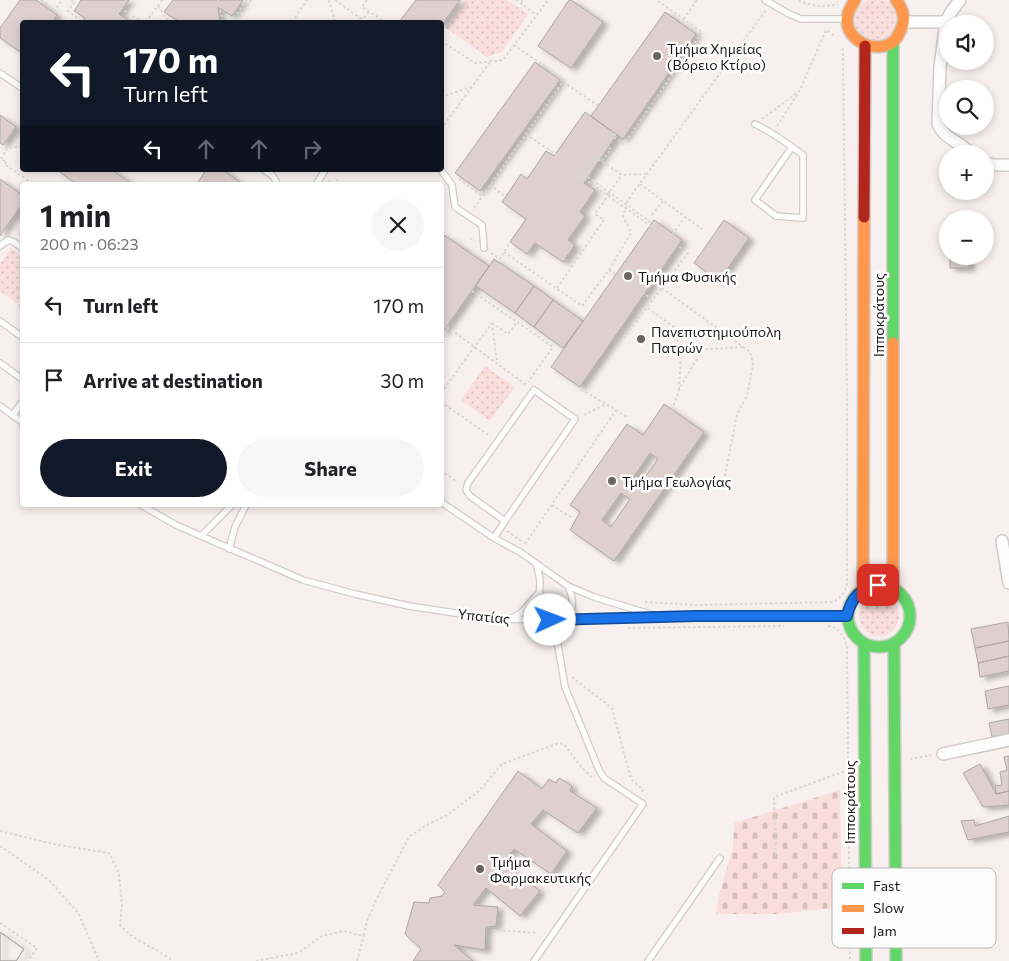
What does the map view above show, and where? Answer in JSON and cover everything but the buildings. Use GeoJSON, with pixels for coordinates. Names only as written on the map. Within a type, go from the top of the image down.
{"type":"FeatureCollection","features":[{"type":"Feature","properties":{"kind":"street"},"geometry":{"type":"LineString","coordinates":[[855,0],[848,12],[848,28],[858,42],[875,48],[893,42],[903,28],[902,10],[896,0]]}},
{"type":"Feature","properties":{"kind":"street"},"geometry":{"type":"LineString","coordinates":[[950,15],[960,0]]}},
{"type":"Feature","properties":{"kind":"street"},"geometry":{"type":"LineString","coordinates":[[904,22],[939,22]]}},
{"type":"Feature","properties":{"kind":"street","name":"Ιπποκράτους"},"geometry":{"type":"LineString","coordinates":[[893,42],[893,588]]}},
{"type":"Feature","properties":{"kind":"street","name":"Ιπποκράτους"},"geometry":{"type":"LineString","coordinates":[[863,590],[866,46]]}},
{"type":"Feature","properties":{"kind":"street"},"geometry":{"type":"LineString","coordinates":[[940,70],[938,124],[940,131],[961,145]]}},
{"type":"Feature","properties":{"kind":"street"},"geometry":{"type":"LineString","coordinates":[[994,165],[1009,165]]}},
{"type":"Feature","properties":{"kind":"street"},"geometry":{"type":"LineString","coordinates":[[1002,541],[1009,583]]}},
{"type":"Feature","properties":{"kind":"street"},"geometry":{"type":"LineString","coordinates":[[878,585],[893,588],[904,598],[910,611],[906,631],[901,639],[894,644],[883,647],[870,646],[854,635],[848,622],[847,616],[852,601],[863,590],[878,585]]}},
{"type":"Feature","properties":{"kind":"street","name":"Ιπποκράτους"},"geometry":{"type":"LineString","coordinates":[[864,643],[865,868]]}},
{"type":"Feature","properties":{"kind":"street"},"geometry":{"type":"LineString","coordinates":[[894,644],[895,868]]}},
{"type":"Feature","properties":{"kind":"street"},"geometry":{"type":"LineString","coordinates":[[944,754],[1009,740]]}},
{"type":"Feature","properties":{"kind":"street","name":"Ιπποκράτους"},"geometry":{"type":"LineString","coordinates":[[866,948],[866,961]]}},
{"type":"Feature","properties":{"kind":"street"},"geometry":{"type":"LineString","coordinates":[[896,948],[896,961]]}},
{"type":"Feature","properties":{"kind":"lane"},"geometry":{"type":"LineString","coordinates":[[768,2],[801,19],[847,19]]}},
{"type":"Feature","properties":{"kind":"lane"},"geometry":{"type":"LineString","coordinates":[[0,72],[20,87]]}},
{"type":"Feature","properties":{"kind":"lane"},"geometry":{"type":"LineString","coordinates":[[755,124],[772,132],[792,147],[803,156],[803,218],[776,216],[754,200],[792,147]]}},
{"type":"Feature","properties":{"kind":"lane"},"geometry":{"type":"LineString","coordinates":[[267,172],[272,175],[276,182]]}},
{"type":"Feature","properties":{"kind":"lane"},"geometry":{"type":"LineString","coordinates":[[442,172],[452,185],[454,207],[482,225],[484,248]]}},
{"type":"Feature","properties":{"kind":"lane"},"geometry":{"type":"LineString","coordinates":[[0,246],[8,240],[20,246]]}},
{"type":"Feature","properties":{"kind":"lane"},"geometry":{"type":"LineString","coordinates":[[0,321],[20,336]]}},
{"type":"Feature","properties":{"kind":"lane"},"geometry":{"type":"LineString","coordinates":[[0,363],[20,377]]}},
{"type":"Feature","properties":{"kind":"lane"},"geometry":{"type":"LineString","coordinates":[[494,538],[575,419],[534,390],[468,483],[466,490],[470,496],[505,521]]}},
{"type":"Feature","properties":{"kind":"lane"},"geometry":{"type":"LineString","coordinates":[[13,415],[20,405]]}},
{"type":"Feature","properties":{"kind":"lane"},"geometry":{"type":"LineString","coordinates":[[0,406],[20,420]]}},
{"type":"Feature","properties":{"kind":"lane"},"geometry":{"type":"LineString","coordinates":[[444,504],[494,538],[520,552],[568,586],[594,597],[660,617]]}},
{"type":"Feature","properties":{"kind":"lane","name":"Υπατίας"},"geometry":{"type":"LineString","coordinates":[[144,507],[176,525],[303,580],[409,606],[510,619],[847,616]]}},
{"type":"Feature","properties":{"kind":"lane"},"geometry":{"type":"LineString","coordinates":[[201,536],[230,507]]}},
{"type":"Feature","properties":{"kind":"lane"},"geometry":{"type":"LineString","coordinates":[[229,549],[245,507]]}},
{"type":"Feature","properties":{"kind":"lane"},"geometry":{"type":"LineString","coordinates":[[536,564],[540,584],[538,594],[539,606],[543,612],[558,620],[566,617],[573,603],[568,586]]}},
{"type":"Feature","properties":{"kind":"lane"},"geometry":{"type":"LineString","coordinates":[[510,619],[521,613],[538,594]]}},
{"type":"Feature","properties":{"kind":"lane"},"geometry":{"type":"LineString","coordinates":[[534,961],[643,804],[604,778],[589,747],[565,687],[555,628]]}},
{"type":"Feature","properties":{"kind":"lane"},"geometry":{"type":"LineString","coordinates":[[648,961],[720,858]]}},
{"type":"Feature","properties":{"kind":"path"},"geometry":{"type":"LineString","coordinates":[[41,0],[55,10],[62,0]]}},
{"type":"Feature","properties":{"kind":"path"},"geometry":{"type":"LineString","coordinates":[[71,0],[75,2],[68,11],[81,20]]}},
{"type":"Feature","properties":{"kind":"path"},"geometry":{"type":"LineString","coordinates":[[126,0],[120,8],[139,20]]}},
{"type":"Feature","properties":{"kind":"path"},"geometry":{"type":"LineString","coordinates":[[148,20],[162,0]]}},
{"type":"Feature","properties":{"kind":"path"},"geometry":{"type":"LineString","coordinates":[[218,0],[223,20]]}},
{"type":"Feature","properties":{"kind":"path"},"geometry":{"type":"LineString","coordinates":[[232,20],[247,0]]}},
{"type":"Feature","properties":{"kind":"path"},"geometry":{"type":"LineString","coordinates":[[236,20],[251,0]]}},
{"type":"Feature","properties":{"kind":"path"},"geometry":{"type":"LineString","coordinates":[[294,20],[307,0]]}},
{"type":"Feature","properties":{"kind":"path"},"geometry":{"type":"LineString","coordinates":[[329,0],[334,20]]}},
{"type":"Feature","properties":{"kind":"path"},"geometry":{"type":"LineString","coordinates":[[335,0],[361,20]]}},
{"type":"Feature","properties":{"kind":"path"},"geometry":{"type":"LineString","coordinates":[[367,0],[362,7],[382,20]]}},
{"type":"Feature","properties":{"kind":"path"},"geometry":{"type":"LineString","coordinates":[[516,0],[537,15]]}},
{"type":"Feature","properties":{"kind":"path"},"geometry":{"type":"LineString","coordinates":[[522,0],[523,5]]}},
{"type":"Feature","properties":{"kind":"path"},"geometry":{"type":"LineString","coordinates":[[444,42],[475,63],[503,60],[548,0]]}},
{"type":"Feature","properties":{"kind":"path"},"geometry":{"type":"LineString","coordinates":[[610,134],[624,144],[702,32],[657,0]]}},
{"type":"Feature","properties":{"kind":"path"},"geometry":{"type":"LineString","coordinates":[[681,23],[697,0]]}},
{"type":"Feature","properties":{"kind":"path"},"geometry":{"type":"LineString","coordinates":[[798,0],[819,7],[827,7],[838,4],[840,0]]}},
{"type":"Feature","properties":{"kind":"path"},"geometry":{"type":"LineString","coordinates":[[504,252],[582,306],[631,234],[623,216],[628,200],[768,2]]}},
{"type":"Feature","properties":{"kind":"path"},"geometry":{"type":"LineString","coordinates":[[158,6],[168,20]]}},
{"type":"Feature","properties":{"kind":"path"},"geometry":{"type":"LineString","coordinates":[[363,20],[369,12]]}},
{"type":"Feature","properties":{"kind":"path"},"geometry":{"type":"LineString","coordinates":[[772,132],[800,90],[826,30],[834,34],[838,39]]}},
{"type":"Feature","properties":{"kind":"path"},"geometry":{"type":"LineString","coordinates":[[642,602],[697,605],[833,602],[839,599],[845,592],[848,566],[847,401],[843,52],[841,43]]}},
{"type":"Feature","properties":{"kind":"path"},"geometry":{"type":"LineString","coordinates":[[514,45],[598,106]]}},
{"type":"Feature","properties":{"kind":"path"},"geometry":{"type":"LineString","coordinates":[[444,125],[490,62]]}},
{"type":"Feature","properties":{"kind":"path"},"geometry":{"type":"LineString","coordinates":[[468,216],[563,82]]}},
{"type":"Feature","properties":{"kind":"path"},"geometry":{"type":"LineString","coordinates":[[444,96],[471,87]]}},
{"type":"Feature","properties":{"kind":"path"},"geometry":{"type":"LineString","coordinates":[[755,124],[800,90]]}},
{"type":"Feature","properties":{"kind":"path"},"geometry":{"type":"LineString","coordinates":[[580,170],[575,176],[578,179],[612,131]]}},
{"type":"Feature","properties":{"kind":"path"},"geometry":{"type":"LineString","coordinates":[[585,175],[615,133]]}},
{"type":"Feature","properties":{"kind":"path"},"geometry":{"type":"LineString","coordinates":[[526,134],[580,170],[625,208],[688,253],[584,391],[627,416]]}},
{"type":"Feature","properties":{"kind":"path"},"geometry":{"type":"LineString","coordinates":[[20,146],[7,148],[1,159],[7,162],[4,164],[31,182]]}},
{"type":"Feature","properties":{"kind":"path"},"geometry":{"type":"LineString","coordinates":[[602,161],[611,149],[606,146]]}},
{"type":"Feature","properties":{"kind":"path"},"geometry":{"type":"LineString","coordinates":[[594,156],[622,175],[647,174]]}},
{"type":"Feature","properties":{"kind":"path"},"geometry":{"type":"LineString","coordinates":[[556,288],[604,220],[595,214],[622,175]]}},
{"type":"Feature","properties":{"kind":"path"},"geometry":{"type":"LineString","coordinates":[[580,176],[652,222]]}},
{"type":"Feature","properties":{"kind":"path"},"geometry":{"type":"LineString","coordinates":[[457,178],[482,196]]}},
{"type":"Feature","properties":{"kind":"path"},"geometry":{"type":"LineString","coordinates":[[640,184],[702,229]]}},
{"type":"Feature","properties":{"kind":"path"},"geometry":{"type":"LineString","coordinates":[[490,185],[506,196]]}},
{"type":"Feature","properties":{"kind":"path"},"geometry":{"type":"LineString","coordinates":[[652,216],[663,201]]}},
{"type":"Feature","properties":{"kind":"path"},"geometry":{"type":"LineString","coordinates":[[669,238],[685,217]]}},
{"type":"Feature","properties":{"kind":"path"},"geometry":{"type":"LineString","coordinates":[[608,270],[653,300]]}},
{"type":"Feature","properties":{"kind":"path"},"geometry":{"type":"LineString","coordinates":[[662,288],[750,352],[753,364],[747,396],[736,414],[725,476],[722,483]]}},
{"type":"Feature","properties":{"kind":"path"},"geometry":{"type":"LineString","coordinates":[[472,291],[553,348],[526,384]]}},
{"type":"Feature","properties":{"kind":"path"},"geometry":{"type":"LineString","coordinates":[[648,307],[675,328],[681,354],[679,389]]}},
{"type":"Feature","properties":{"kind":"path"},"geometry":{"type":"LineString","coordinates":[[492,323],[508,334],[518,322]]}},
{"type":"Feature","properties":{"kind":"path"},"geometry":{"type":"LineString","coordinates":[[444,389],[492,323]]}},
{"type":"Feature","properties":{"kind":"path"},"geometry":{"type":"LineString","coordinates":[[492,323],[497,364]]}},
{"type":"Feature","properties":{"kind":"path"},"geometry":{"type":"LineString","coordinates":[[446,327],[534,390]]}},
{"type":"Feature","properties":{"kind":"path"},"geometry":{"type":"LineString","coordinates":[[681,354],[693,350],[744,347]]}},
{"type":"Feature","properties":{"kind":"path"},"geometry":{"type":"LineString","coordinates":[[672,410],[679,389],[703,349]]}},
{"type":"Feature","properties":{"kind":"path"},"geometry":{"type":"LineString","coordinates":[[444,404],[498,441]]}},
{"type":"Feature","properties":{"kind":"path"},"geometry":{"type":"LineString","coordinates":[[575,419],[606,404]]}},
{"type":"Feature","properties":{"kind":"path"},"geometry":{"type":"LineString","coordinates":[[520,552],[616,410]]}},
{"type":"Feature","properties":{"kind":"path"},"geometry":{"type":"LineString","coordinates":[[444,472],[457,482]]}},
{"type":"Feature","properties":{"kind":"path"},"geometry":{"type":"LineString","coordinates":[[552,505],[572,518]]}},
{"type":"Feature","properties":{"kind":"path"},"geometry":{"type":"LineString","coordinates":[[501,527],[526,544]]}},
{"type":"Feature","properties":{"kind":"path"},"geometry":{"type":"LineString","coordinates":[[622,628],[789,626]]}},
{"type":"Feature","properties":{"kind":"path"},"geometry":{"type":"LineString","coordinates":[[828,626],[833,626],[840,631],[845,638],[847,646],[849,868]]}},
{"type":"Feature","properties":{"kind":"path"},"geometry":{"type":"LineString","coordinates":[[569,675],[612,708],[632,779],[643,790],[636,799]]}},
{"type":"Feature","properties":{"kind":"path"},"geometry":{"type":"LineString","coordinates":[[357,961],[367,921],[409,837],[446,815],[479,791],[502,764],[559,743],[564,744],[582,768],[592,777],[604,778]]}},
{"type":"Feature","properties":{"kind":"path"},"geometry":{"type":"LineString","coordinates":[[910,759],[944,754]]}},
{"type":"Feature","properties":{"kind":"path"},"geometry":{"type":"LineString","coordinates":[[776,855],[774,797],[848,770]]}},
{"type":"Feature","properties":{"kind":"path"},"geometry":{"type":"LineString","coordinates":[[0,831],[53,844],[109,853],[119,874],[122,904],[120,925],[125,931],[165,954],[173,961]]}},
{"type":"Feature","properties":{"kind":"path"},"geometry":{"type":"LineString","coordinates":[[0,846],[49,880],[79,914],[100,961]]}},
{"type":"Feature","properties":{"kind":"path"},"geometry":{"type":"LineString","coordinates":[[0,922],[37,948],[28,961]]}},
{"type":"Feature","properties":{"kind":"path"},"geometry":{"type":"LineString","coordinates":[[493,930],[537,933]]}},
{"type":"Feature","properties":{"kind":"path"},"geometry":{"type":"LineString","coordinates":[[256,961],[298,953],[322,936],[344,931],[364,935]]}},
{"type":"Feature","properties":{"kind":"path"},"geometry":{"type":"LineString","coordinates":[[850,948],[850,961]]}},
{"type":"Feature","properties":{"kind":"green space"},"geometry":{"type":"Polygon","coordinates":[[[466,0],[507,0],[528,14],[502,52],[487,57],[446,28],[466,0]]]}},
{"type":"Feature","properties":{"kind":"green space"},"geometry":{"type":"Polygon","coordinates":[[[868,0],[883,0],[893,7],[896,24],[891,35],[886,39],[874,41],[858,32],[854,17],[860,6],[868,0]]]}},
{"type":"Feature","properties":{"kind":"green space"},"geometry":{"type":"Polygon","coordinates":[[[11,248],[20,255],[20,300],[18,304],[0,291],[0,264],[11,248]]]}},
{"type":"Feature","properties":{"kind":"green space"},"geometry":{"type":"Polygon","coordinates":[[[485,366],[515,387],[490,421],[461,400],[485,366]]]}},
{"type":"Feature","properties":{"kind":"green space"},"geometry":{"type":"Polygon","coordinates":[[[883,596],[890,599],[896,605],[899,616],[898,624],[890,633],[883,636],[875,636],[868,633],[860,624],[859,612],[862,605],[871,597],[883,596]]]}},
{"type":"Feature","properties":{"kind":"green space"},"geometry":{"type":"Polygon","coordinates":[[[840,790],[841,868],[832,868],[832,908],[778,914],[716,914],[719,895],[733,847],[734,823],[840,790]]]}},
{"type":"Feature","properties":{"kind":"traffic: fast"},"geometry":{"type":"LineString","coordinates":[[893,42],[893,343]]}},
{"type":"Feature","properties":{"kind":"traffic: fast"},"geometry":{"type":"LineString","coordinates":[[879,585],[891,587],[901,594],[908,604],[910,616],[908,628],[901,638],[891,645],[879,647],[867,645],[857,638],[850,628],[848,616],[850,604],[857,594],[867,587],[879,585]]}},
{"type":"Feature","properties":{"kind":"traffic: fast"},"geometry":{"type":"LineString","coordinates":[[864,643],[865,868]]}},
{"type":"Feature","properties":{"kind":"traffic: fast"},"geometry":{"type":"LineString","coordinates":[[894,644],[895,868]]}},
{"type":"Feature","properties":{"kind":"traffic: fast"},"geometry":{"type":"LineString","coordinates":[[866,948],[866,961]]}},
{"type":"Feature","properties":{"kind":"traffic: fast"},"geometry":{"type":"LineString","coordinates":[[896,948],[896,961]]}},
{"type":"Feature","properties":{"kind":"traffic: slow"},"geometry":{"type":"LineString","coordinates":[[855,0],[848,14],[847,23],[850,31],[862,43],[879,47],[888,45],[895,40],[903,25],[903,14],[896,0]]}},
{"type":"Feature","properties":{"kind":"traffic: slow"},"geometry":{"type":"LineString","coordinates":[[863,590],[864,217]]}},
{"type":"Feature","properties":{"kind":"traffic: slow"},"geometry":{"type":"LineString","coordinates":[[893,343],[893,588]]}},
{"type":"Feature","properties":{"kind":"traffic: jam"},"geometry":{"type":"LineString","coordinates":[[864,217],[865,46]]}},
{"type":"Feature","properties":{"kind":"place","name":"Τμήμα Xημείας (Βόρειο Κτίριο)"},"geometry":{"type":"Point","coordinates":[657,56]}},
{"type":"Feature","properties":{"kind":"place","name":"Τμήμα Φυσικής"},"geometry":{"type":"Point","coordinates":[628,276]}},
{"type":"Feature","properties":{"kind":"place","name":"Πανεπιστημιούπολη Πατρών"},"geometry":{"type":"Point","coordinates":[641,339]}},
{"type":"Feature","properties":{"kind":"place","name":"Τμήμα Γεωλογίας"},"geometry":{"type":"Point","coordinates":[612,481]}},
{"type":"Feature","properties":{"kind":"place","name":"Τμήμα Φαρμακευτικής"},"geometry":{"type":"Point","coordinates":[480,869]}},
{"type":"Feature","properties":{"kind":"route"},"geometry":{"type":"LineString","coordinates":[[550,620],[696,616],[847,616],[852,601],[857,595],[871,586],[878,585]]}}]}
